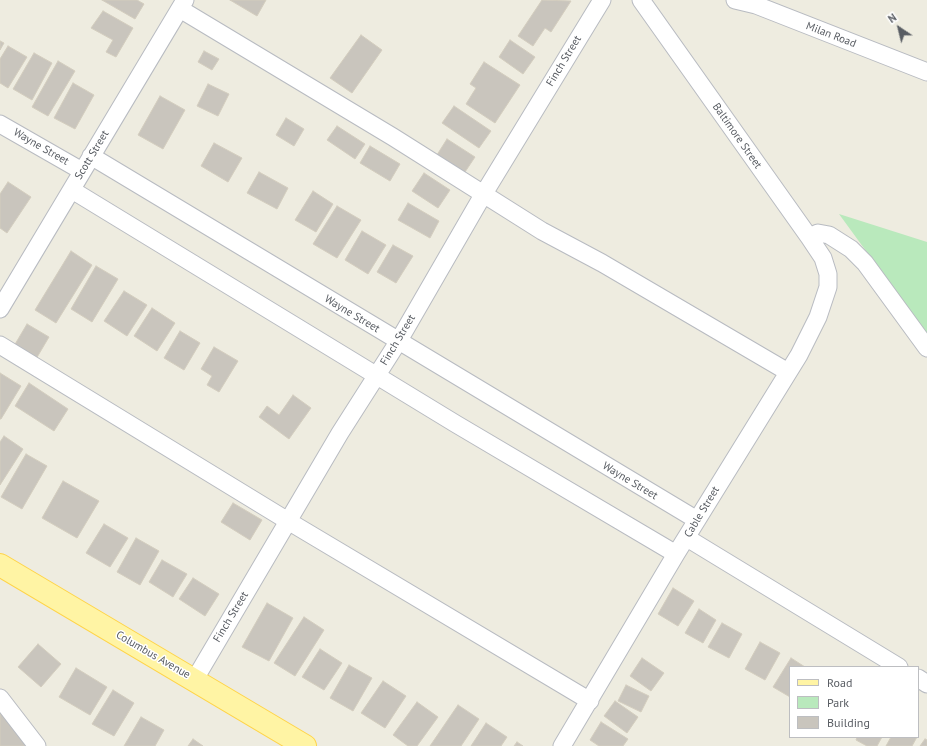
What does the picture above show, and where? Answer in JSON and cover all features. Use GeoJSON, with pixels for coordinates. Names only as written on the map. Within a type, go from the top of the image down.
{"type":"FeatureCollection","features":[{"type":"Feature","properties":{"kind":"main road","name":"Columbus Avenue"},"geometry":{"type":"LineString","coordinates":[[0,565],[195,679],[305,746]]}},
{"type":"Feature","properties":{"kind":"street","name":"Finch Street"},"geometry":{"type":"LineString","coordinates":[[195,679],[340,433],[398,342],[483,195],[602,0]]}},
{"type":"Feature","properties":{"kind":"street","name":"Baltimore Street"},"geometry":{"type":"LineString","coordinates":[[642,0],[809,237],[823,258],[828,274]]}},
{"type":"Feature","properties":{"kind":"street","name":"Milan Road"},"geometry":{"type":"LineString","coordinates":[[735,0],[756,5],[927,72]]}},
{"type":"Feature","properties":{"kind":"street"},"geometry":{"type":"LineString","coordinates":[[183,5],[542,231],[602,263],[788,372]]}},
{"type":"Feature","properties":{"kind":"street","name":"Scott Street"},"geometry":{"type":"LineString","coordinates":[[0,309],[183,5]]}},
{"type":"Feature","properties":{"kind":"street","name":"Wayne Street"},"geometry":{"type":"LineString","coordinates":[[0,124],[82,171]]}},
{"type":"Feature","properties":{"kind":"street","name":"Wayne Street"},"geometry":{"type":"LineString","coordinates":[[91,156],[398,342],[697,520]]}},
{"type":"Feature","properties":{"kind":"street"},"geometry":{"type":"LineString","coordinates":[[72,190],[378,374],[456,424],[676,554]]}},
{"type":"Feature","properties":{"kind":"street"},"geometry":{"type":"LineString","coordinates":[[809,237],[818,233],[829,235],[836,238],[855,253],[927,348]]}},
{"type":"Feature","properties":{"kind":"street","name":"Cable Street"},"geometry":{"type":"LineString","coordinates":[[562,746],[676,554],[810,334],[826,298],[828,274]]}},
{"type":"Feature","properties":{"kind":"street"},"geometry":{"type":"LineString","coordinates":[[0,345],[288,521],[590,701]]}},
{"type":"Feature","properties":{"kind":"street"},"geometry":{"type":"LineString","coordinates":[[687,538],[897,666]]}},
{"type":"Feature","properties":{"kind":"street"},"geometry":{"type":"LineString","coordinates":[[2,705],[37,746]]}},
{"type":"Feature","properties":{"kind":"green space"},"geometry":{"type":"Polygon","coordinates":[[[839,214],[927,242],[927,335],[893,288],[839,214]]]}},
{"type":"Feature","properties":{"kind":"building"},"geometry":{"type":"Polygon","coordinates":[[[102,0],[137,0],[144,4],[135,19],[102,0]]]}},
{"type":"Feature","properties":{"kind":"building"},"geometry":{"type":"Polygon","coordinates":[[[230,0],[266,0],[257,16],[230,0]]]}},
{"type":"Feature","properties":{"kind":"building"},"geometry":{"type":"Polygon","coordinates":[[[542,0],[571,1],[551,32],[545,28],[533,46],[518,36],[542,0]]]}},
{"type":"Feature","properties":{"kind":"building"},"geometry":{"type":"Polygon","coordinates":[[[103,11],[133,28],[116,57],[106,52],[113,40],[91,28],[103,11]]]}},
{"type":"Feature","properties":{"kind":"building"},"geometry":{"type":"Polygon","coordinates":[[[361,35],[382,50],[352,93],[330,78],[361,35]]]}},
{"type":"Feature","properties":{"kind":"building"},"geometry":{"type":"Polygon","coordinates":[[[510,40],[535,57],[523,74],[499,57],[510,40]]]}},
{"type":"Feature","properties":{"kind":"building"},"geometry":{"type":"Polygon","coordinates":[[[0,41],[4,43],[0,50],[0,41]]]}},
{"type":"Feature","properties":{"kind":"building"},"geometry":{"type":"Polygon","coordinates":[[[8,46],[27,57],[8,88],[0,83],[0,59],[8,46]]]}},
{"type":"Feature","properties":{"kind":"building"},"geometry":{"type":"Polygon","coordinates":[[[204,51],[219,59],[212,70],[198,62],[204,51]]]}},
{"type":"Feature","properties":{"kind":"building"},"geometry":{"type":"Polygon","coordinates":[[[34,53],[52,63],[32,100],[13,89],[34,53]]]}},
{"type":"Feature","properties":{"kind":"building"},"geometry":{"type":"Polygon","coordinates":[[[58,61],[75,71],[48,116],[32,107],[58,61]]]}},
{"type":"Feature","properties":{"kind":"building"},"geometry":{"type":"Polygon","coordinates":[[[484,62],[520,85],[495,123],[466,104],[476,88],[470,84],[484,62]]]}},
{"type":"Feature","properties":{"kind":"building"},"geometry":{"type":"Polygon","coordinates":[[[73,83],[94,95],[75,129],[54,118],[73,83]]]}},
{"type":"Feature","properties":{"kind":"building"},"geometry":{"type":"Polygon","coordinates":[[[208,84],[229,94],[218,116],[197,106],[208,84]]]}},
{"type":"Feature","properties":{"kind":"building"},"geometry":{"type":"Polygon","coordinates":[[[160,96],[185,110],[163,149],[138,135],[160,96]]]}},
{"type":"Feature","properties":{"kind":"building"},"geometry":{"type":"Polygon","coordinates":[[[454,106],[491,131],[479,148],[442,123],[454,106]]]}},
{"type":"Feature","properties":{"kind":"building"},"geometry":{"type":"Polygon","coordinates":[[[286,118],[304,129],[294,146],[276,135],[286,118]]]}},
{"type":"Feature","properties":{"kind":"building"},"geometry":{"type":"Polygon","coordinates":[[[337,126],[365,144],[355,159],[327,140],[337,126]]]}},
{"type":"Feature","properties":{"kind":"building"},"geometry":{"type":"Polygon","coordinates":[[[447,139],[475,157],[463,175],[435,158],[447,139]]]}},
{"type":"Feature","properties":{"kind":"building"},"geometry":{"type":"Polygon","coordinates":[[[214,143],[242,158],[228,182],[201,166],[214,143]]]}},
{"type":"Feature","properties":{"kind":"building"},"geometry":{"type":"Polygon","coordinates":[[[370,146],[400,164],[390,181],[360,163],[370,146]]]}},
{"type":"Feature","properties":{"kind":"building"},"geometry":{"type":"Polygon","coordinates":[[[259,172],[288,188],[277,209],[247,193],[259,172]]]}},
{"type":"Feature","properties":{"kind":"building"},"geometry":{"type":"Polygon","coordinates":[[[424,173],[450,190],[438,208],[412,191],[424,173]]]}},
{"type":"Feature","properties":{"kind":"building"},"geometry":{"type":"Polygon","coordinates":[[[8,182],[31,197],[7,233],[0,228],[0,194],[8,182]]]}},
{"type":"Feature","properties":{"kind":"building"},"geometry":{"type":"Polygon","coordinates":[[[313,191],[333,204],[316,232],[295,220],[313,191]]]}},
{"type":"Feature","properties":{"kind":"building"},"geometry":{"type":"Polygon","coordinates":[[[408,203],[439,221],[430,238],[398,220],[408,203]]]}},
{"type":"Feature","properties":{"kind":"building"},"geometry":{"type":"Polygon","coordinates":[[[337,206],[361,220],[337,258],[313,244],[337,206]]]}},
{"type":"Feature","properties":{"kind":"building"},"geometry":{"type":"Polygon","coordinates":[[[362,231],[386,245],[368,274],[345,260],[362,231]]]}},
{"type":"Feature","properties":{"kind":"building"},"geometry":{"type":"Polygon","coordinates":[[[393,245],[413,256],[396,283],[377,272],[393,245]]]}},
{"type":"Feature","properties":{"kind":"building"},"geometry":{"type":"Polygon","coordinates":[[[71,251],[92,265],[56,323],[35,310],[71,251]]]}},
{"type":"Feature","properties":{"kind":"building"},"geometry":{"type":"Polygon","coordinates":[[[96,266],[118,279],[92,322],[71,309],[96,266]]]}},
{"type":"Feature","properties":{"kind":"building"},"geometry":{"type":"Polygon","coordinates":[[[124,291],[147,305],[127,336],[104,321],[124,291]]]}},
{"type":"Feature","properties":{"kind":"building"},"geometry":{"type":"Polygon","coordinates":[[[152,308],[175,323],[157,351],[134,336],[152,308]]]}},
{"type":"Feature","properties":{"kind":"building"},"geometry":{"type":"Polygon","coordinates":[[[27,324],[49,337],[36,359],[14,346],[27,324]]]}},
{"type":"Feature","properties":{"kind":"building"},"geometry":{"type":"Polygon","coordinates":[[[180,331],[200,343],[184,370],[164,358],[180,331]]]}},
{"type":"Feature","properties":{"kind":"building"},"geometry":{"type":"Polygon","coordinates":[[[214,347],[238,361],[219,392],[207,385],[212,376],[201,369],[214,347]]]}},
{"type":"Feature","properties":{"kind":"building"},"geometry":{"type":"Polygon","coordinates":[[[0,373],[21,386],[1,419],[0,419],[0,373]]]}},
{"type":"Feature","properties":{"kind":"building"},"geometry":{"type":"Polygon","coordinates":[[[29,383],[68,409],[54,431],[15,406],[29,383]]]}},
{"type":"Feature","properties":{"kind":"building"},"geometry":{"type":"Polygon","coordinates":[[[293,395],[311,408],[289,439],[259,417],[267,406],[279,415],[293,395]]]}},
{"type":"Feature","properties":{"kind":"building"},"geometry":{"type":"Polygon","coordinates":[[[4,436],[23,449],[0,485],[0,442],[4,436]]]}},
{"type":"Feature","properties":{"kind":"building"},"geometry":{"type":"Polygon","coordinates":[[[26,454],[47,466],[22,509],[1,497],[26,454]]]}},
{"type":"Feature","properties":{"kind":"building"},"geometry":{"type":"Polygon","coordinates":[[[63,481],[99,501],[77,538],[42,518],[63,481]]]}},
{"type":"Feature","properties":{"kind":"building"},"geometry":{"type":"Polygon","coordinates":[[[233,503],[262,520],[250,540],[221,522],[233,503]]]}},
{"type":"Feature","properties":{"kind":"building"},"geometry":{"type":"Polygon","coordinates":[[[104,524],[128,538],[110,567],[86,553],[104,524]]]}},
{"type":"Feature","properties":{"kind":"building"},"geometry":{"type":"Polygon","coordinates":[[[136,538],[159,551],[140,585],[117,572],[136,538]]]}},
{"type":"Feature","properties":{"kind":"building"},"geometry":{"type":"Polygon","coordinates":[[[162,560],[187,574],[173,597],[149,582],[162,560]]]}},
{"type":"Feature","properties":{"kind":"building"},"geometry":{"type":"Polygon","coordinates":[[[193,578],[219,594],[205,616],[179,599],[193,578]]]}},
{"type":"Feature","properties":{"kind":"building"},"geometry":{"type":"Polygon","coordinates":[[[673,588],[694,601],[678,626],[658,614],[673,588]]]}},
{"type":"Feature","properties":{"kind":"building"},"geometry":{"type":"Polygon","coordinates":[[[267,603],[293,618],[269,661],[242,647],[267,603]]]}},
{"type":"Feature","properties":{"kind":"building"},"geometry":{"type":"Polygon","coordinates":[[[699,609],[716,620],[703,643],[685,633],[699,609]]]}},
{"type":"Feature","properties":{"kind":"building"},"geometry":{"type":"Polygon","coordinates":[[[304,617],[324,630],[295,676],[274,663],[304,617]]]}},
{"type":"Feature","properties":{"kind":"building"},"geometry":{"type":"Polygon","coordinates":[[[722,623],[742,634],[729,658],[708,647],[722,623]]]}},
{"type":"Feature","properties":{"kind":"building"},"geometry":{"type":"Polygon","coordinates":[[[760,642],[780,653],[765,680],[745,669],[760,642]]]}},
{"type":"Feature","properties":{"kind":"building"},"geometry":{"type":"Polygon","coordinates":[[[38,644],[61,664],[41,687],[18,667],[38,644]]]}},
{"type":"Feature","properties":{"kind":"building"},"geometry":{"type":"Polygon","coordinates":[[[320,649],[342,663],[324,690],[302,677],[320,649]]]}},
{"type":"Feature","properties":{"kind":"building"},"geometry":{"type":"Polygon","coordinates":[[[642,658],[664,673],[651,691],[630,676],[642,658]]]}},
{"type":"Feature","properties":{"kind":"building"},"geometry":{"type":"Polygon","coordinates":[[[791,658],[803,666],[789,666],[789,696],[773,687],[791,658]]]}},
{"type":"Feature","properties":{"kind":"building"},"geometry":{"type":"Polygon","coordinates":[[[349,665],[372,678],[353,711],[330,698],[349,665]]]}},
{"type":"Feature","properties":{"kind":"building"},"geometry":{"type":"Polygon","coordinates":[[[76,668],[107,687],[90,715],[59,697],[76,668]]]}},
{"type":"Feature","properties":{"kind":"building"},"geometry":{"type":"Polygon","coordinates":[[[383,681],[406,696],[385,728],[361,713],[383,681]]]}},
{"type":"Feature","properties":{"kind":"building"},"geometry":{"type":"Polygon","coordinates":[[[626,685],[649,696],[641,712],[618,701],[626,685]]]}},
{"type":"Feature","properties":{"kind":"building"},"geometry":{"type":"Polygon","coordinates":[[[113,690],[134,703],[114,736],[92,724],[113,690]]]}},
{"type":"Feature","properties":{"kind":"building"},"geometry":{"type":"Polygon","coordinates":[[[615,701],[638,717],[627,733],[604,716],[615,701]]]}},
{"type":"Feature","properties":{"kind":"building"},"geometry":{"type":"Polygon","coordinates":[[[417,702],[438,717],[417,746],[408,746],[393,735],[417,702]]]}},
{"type":"Feature","properties":{"kind":"building"},"geometry":{"type":"Polygon","coordinates":[[[458,705],[479,719],[461,746],[430,746],[458,705]]]}},
{"type":"Feature","properties":{"kind":"building"},"geometry":{"type":"Polygon","coordinates":[[[0,711],[37,746],[0,746],[0,711]]]}},
{"type":"Feature","properties":{"kind":"building"},"geometry":{"type":"Polygon","coordinates":[[[141,717],[164,730],[155,746],[124,746],[141,717]]]}},
{"type":"Feature","properties":{"kind":"building"},"geometry":{"type":"Polygon","coordinates":[[[601,722],[628,739],[623,746],[599,746],[590,740],[601,722]]]}},
{"type":"Feature","properties":{"kind":"building"},"geometry":{"type":"Polygon","coordinates":[[[486,723],[507,737],[501,746],[471,746],[486,723]]]}},
{"type":"Feature","properties":{"kind":"building"},"geometry":{"type":"Polygon","coordinates":[[[857,738],[881,738],[877,746],[867,746],[856,740],[857,738]]]}},
{"type":"Feature","properties":{"kind":"building"},"geometry":{"type":"Polygon","coordinates":[[[890,738],[916,738],[912,746],[886,746],[890,738]]]}},
{"type":"Feature","properties":{"kind":"building"},"geometry":{"type":"Polygon","coordinates":[[[193,739],[203,746],[188,746],[193,739]]]}},
{"type":"Feature","properties":{"kind":"building"},"geometry":{"type":"Polygon","coordinates":[[[925,739],[927,740],[927,746],[920,746],[925,739]]]}},
{"type":"Feature","properties":{"kind":"building"},"geometry":{"type":"Polygon","coordinates":[[[517,742],[523,746],[514,746],[517,742]]]}}]}
